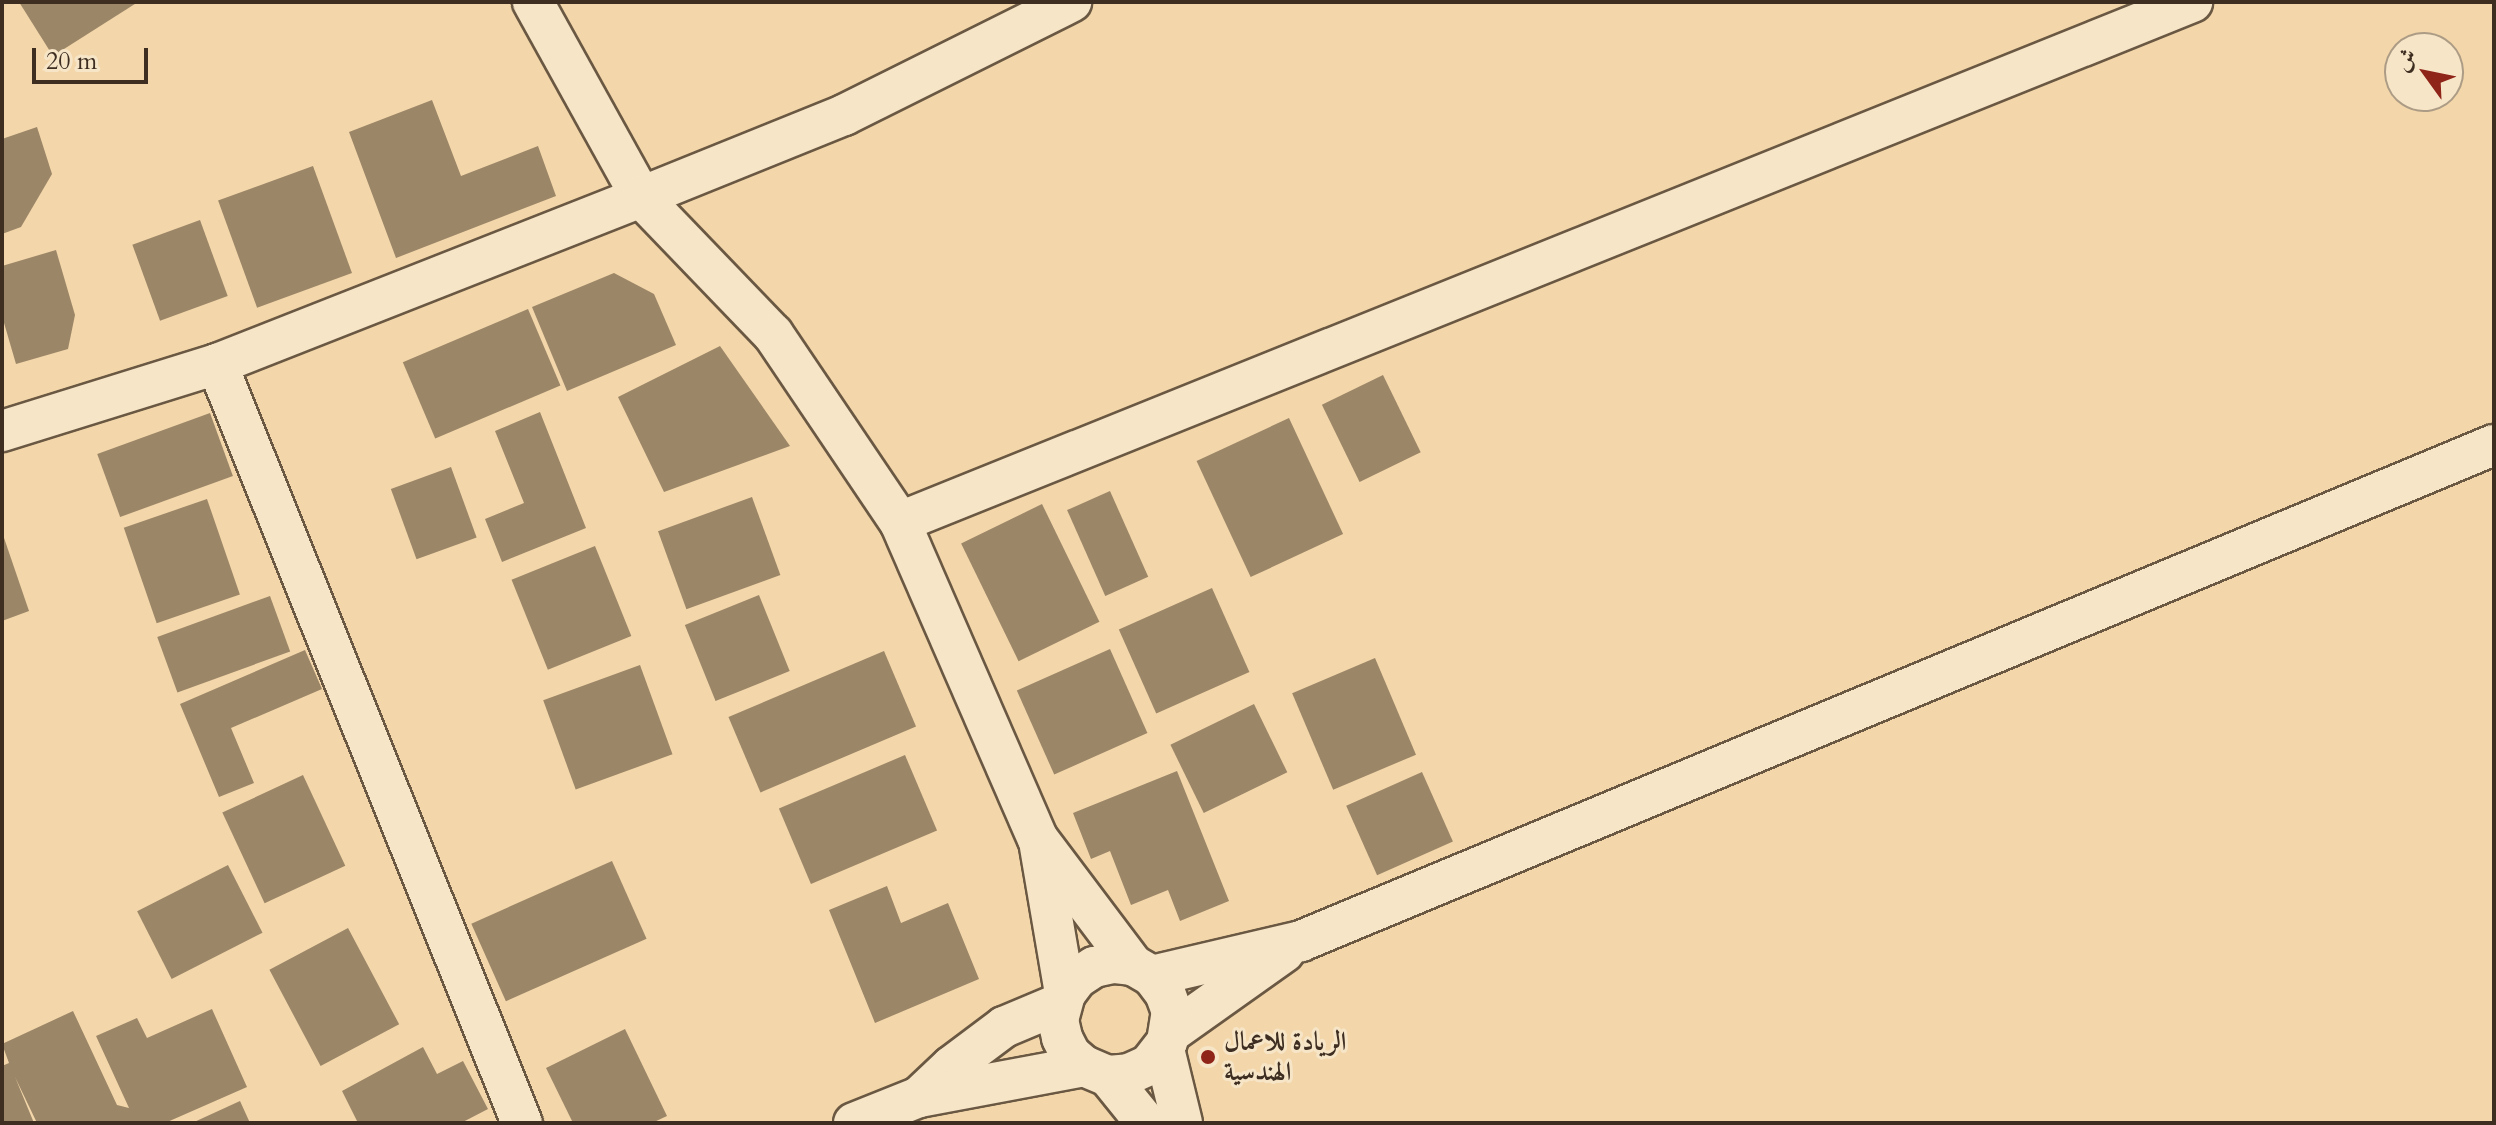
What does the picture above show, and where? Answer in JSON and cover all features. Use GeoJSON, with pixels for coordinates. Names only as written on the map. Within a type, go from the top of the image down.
{"type":"FeatureCollection","features":[{"type":"Feature","properties":{"kind":"street"},"geometry":{"type":"LineString","coordinates":[[533,2],[641,197],[773,334],[900,522],[1038,839],[1063,998],[1058,1020],[1062,1038],[1070,1054],[1096,1071],[1146,1123]]}},
{"type":"Feature","properties":{"kind":"street"},"geometry":{"type":"LineString","coordinates":[[2,431],[217,364],[641,197],[844,115],[1071,2]]}},
{"type":"Feature","properties":{"kind":"street"},"geometry":{"type":"LineString","coordinates":[[900,522],[2192,2]]}},
{"type":"Feature","properties":{"kind":"street"},"geometry":{"type":"LineString","coordinates":[[217,364],[522,1123]]}},
{"type":"Feature","properties":{"kind":"street"},"geometry":{"type":"LineString","coordinates":[[919,1097],[952,1066],[1004,1027],[1063,998],[1077,978],[1094,967],[1113,963],[1143,971],[1301,941],[2494,445]]}},
{"type":"Feature","properties":{"kind":"street"},"geometry":{"type":"LineString","coordinates":[[1038,839],[1143,971],[1165,993],[1172,1012],[1167,1041],[1182,1123]]}},
{"type":"Feature","properties":{"kind":"street"},"geometry":{"type":"LineString","coordinates":[[854,1123],[919,1097],[1096,1071],[1129,1074],[1149,1065],[1167,1041],[1301,941]]}},
{"type":"Feature","properties":{"kind":"building"},"geometry":{"type":"Polygon","coordinates":[[[19,2],[138,2],[53,56],[19,2]]]}},
{"type":"Feature","properties":{"kind":"building"},"geometry":{"type":"Polygon","coordinates":[[[432,100],[461,176],[538,146],[556,196],[396,258],[349,132],[432,100]]]}},
{"type":"Feature","properties":{"kind":"building"},"geometry":{"type":"Polygon","coordinates":[[[37,127],[52,174],[21,227],[2,234],[2,139],[37,127]]]}},
{"type":"Feature","properties":{"kind":"building"},"geometry":{"type":"Polygon","coordinates":[[[313,166],[352,273],[257,308],[218,201],[313,166]]]}},
{"type":"Feature","properties":{"kind":"building"},"geometry":{"type":"Polygon","coordinates":[[[200,220],[228,296],[160,321],[132,245],[200,220]]]}},
{"type":"Feature","properties":{"kind":"building"},"geometry":{"type":"Polygon","coordinates":[[[56,250],[75,315],[68,349],[16,364],[2,316],[2,266],[56,250]]]}},
{"type":"Feature","properties":{"kind":"building"},"geometry":{"type":"Polygon","coordinates":[[[614,273],[654,294],[676,345],[567,391],[532,307],[614,273]]]}},
{"type":"Feature","properties":{"kind":"building"},"geometry":{"type":"Polygon","coordinates":[[[528,309],[560,385],[435,439],[403,362],[528,309]]]}},
{"type":"Feature","properties":{"kind":"building"},"geometry":{"type":"Polygon","coordinates":[[[720,346],[790,446],[664,492],[618,397],[720,346]]]}},
{"type":"Feature","properties":{"kind":"building"},"geometry":{"type":"Polygon","coordinates":[[[1383,375],[1421,452],[1360,482],[1322,405],[1383,375]]]}},
{"type":"Feature","properties":{"kind":"building"},"geometry":{"type":"Polygon","coordinates":[[[540,412],[586,528],[502,562],[485,519],[524,503],[495,431],[540,412]]]}},
{"type":"Feature","properties":{"kind":"building"},"geometry":{"type":"Polygon","coordinates":[[[210,413],[233,476],[120,517],[97,454],[210,413]]]}},
{"type":"Feature","properties":{"kind":"building"},"geometry":{"type":"Polygon","coordinates":[[[1289,418],[1343,534],[1251,577],[1197,461],[1289,418]]]}},
{"type":"Feature","properties":{"kind":"building"},"geometry":{"type":"Polygon","coordinates":[[[451,467],[477,537],[417,559],[391,489],[451,467]]]}},
{"type":"Feature","properties":{"kind":"building"},"geometry":{"type":"Polygon","coordinates":[[[1110,491],[1148,577],[1105,596],[1067,510],[1110,491]]]}},
{"type":"Feature","properties":{"kind":"building"},"geometry":{"type":"Polygon","coordinates":[[[752,497],[780,575],[686,609],[658,531],[752,497]]]}},
{"type":"Feature","properties":{"kind":"building"},"geometry":{"type":"Polygon","coordinates":[[[207,499],[240,594],[157,623],[124,528],[207,499]]]}},
{"type":"Feature","properties":{"kind":"building"},"geometry":{"type":"Polygon","coordinates":[[[1042,504],[1099,622],[1019,661],[961,543],[1042,504]]]}},
{"type":"Feature","properties":{"kind":"building"},"geometry":{"type":"Polygon","coordinates":[[[2,532],[29,611],[2,621],[2,532]]]}},
{"type":"Feature","properties":{"kind":"building"},"geometry":{"type":"Polygon","coordinates":[[[595,546],[631,636],[548,670],[512,580],[595,546]]]}},
{"type":"Feature","properties":{"kind":"building"},"geometry":{"type":"Polygon","coordinates":[[[1212,588],[1249,672],[1156,714],[1119,629],[1212,588]]]}},
{"type":"Feature","properties":{"kind":"building"},"geometry":{"type":"Polygon","coordinates":[[[759,595],[790,671],[716,701],[685,625],[759,595]]]}},
{"type":"Feature","properties":{"kind":"building"},"geometry":{"type":"Polygon","coordinates":[[[270,596],[290,651],[177,692],[157,637],[270,596]]]}},
{"type":"Feature","properties":{"kind":"building"},"geometry":{"type":"Polygon","coordinates":[[[1110,649],[1147,733],[1054,775],[1017,690],[1110,649]]]}},
{"type":"Feature","properties":{"kind":"building"},"geometry":{"type":"Polygon","coordinates":[[[305,650],[322,689],[231,728],[254,783],[219,797],[180,704],[305,650]]]}},
{"type":"Feature","properties":{"kind":"building"},"geometry":{"type":"Polygon","coordinates":[[[884,651],[916,726],[760,793],[728,717],[884,651]]]}},
{"type":"Feature","properties":{"kind":"building"},"geometry":{"type":"Polygon","coordinates":[[[1375,658],[1416,755],[1333,790],[1292,693],[1375,658]]]}},
{"type":"Feature","properties":{"kind":"building"},"geometry":{"type":"Polygon","coordinates":[[[640,665],[672,754],[576,789],[543,700],[640,665]]]}},
{"type":"Feature","properties":{"kind":"building"},"geometry":{"type":"Polygon","coordinates":[[[1254,704],[1287,772],[1204,813],[1170,745],[1254,704]]]}},
{"type":"Feature","properties":{"kind":"building"},"geometry":{"type":"Polygon","coordinates":[[[905,755],[937,830],[811,884],[779,809],[905,755]]]}},
{"type":"Feature","properties":{"kind":"building"},"geometry":{"type":"Polygon","coordinates":[[[1177,771],[1229,901],[1180,921],[1168,890],[1131,905],[1110,851],[1091,859],[1073,813],[1177,771]]]}},
{"type":"Feature","properties":{"kind":"building"},"geometry":{"type":"Polygon","coordinates":[[[1422,772],[1453,841],[1377,875],[1346,806],[1422,772]]]}},
{"type":"Feature","properties":{"kind":"building"},"geometry":{"type":"Polygon","coordinates":[[[303,775],[345,866],[265,903],[222,813],[303,775]]]}},
{"type":"Feature","properties":{"kind":"building"},"geometry":{"type":"Polygon","coordinates":[[[612,861],[647,939],[506,1001],[471,924],[612,861]]]}},
{"type":"Feature","properties":{"kind":"building"},"geometry":{"type":"Polygon","coordinates":[[[228,865],[263,933],[172,979],[137,911],[228,865]]]}},
{"type":"Feature","properties":{"kind":"building"},"geometry":{"type":"Polygon","coordinates":[[[887,886],[901,923],[948,903],[979,979],[875,1023],[829,910],[887,886]]]}},
{"type":"Feature","properties":{"kind":"building"},"geometry":{"type":"Polygon","coordinates":[[[348,928],[399,1024],[321,1066],[269,970],[348,928]]]}},
{"type":"Feature","properties":{"kind":"building"},"geometry":{"type":"Polygon","coordinates":[[[212,1009],[247,1087],[165,1123],[37,1123],[15,1077],[34,1123],[2,1123],[2,1066],[9,1063],[2,1044],[73,1011],[117,1105],[129,1108],[96,1036],[137,1018],[147,1038],[212,1009]]]}},
{"type":"Feature","properties":{"kind":"building"},"geometry":{"type":"Polygon","coordinates":[[[625,1029],[667,1116],[652,1123],[573,1123],[546,1068],[625,1029]]]}},
{"type":"Feature","properties":{"kind":"building"},"geometry":{"type":"Polygon","coordinates":[[[423,1047],[437,1074],[463,1061],[488,1109],[461,1123],[358,1123],[342,1091],[423,1047]]]}},
{"type":"Feature","properties":{"kind":"building"},"geometry":{"type":"Polygon","coordinates":[[[240,1101],[250,1123],[192,1123],[240,1101]]]}},
{"type":"Feature","properties":{"kind":"place","name":"الريادة للاعمال الهندسية"},"geometry":{"type":"Point","coordinates":[1208,1057]}}]}
